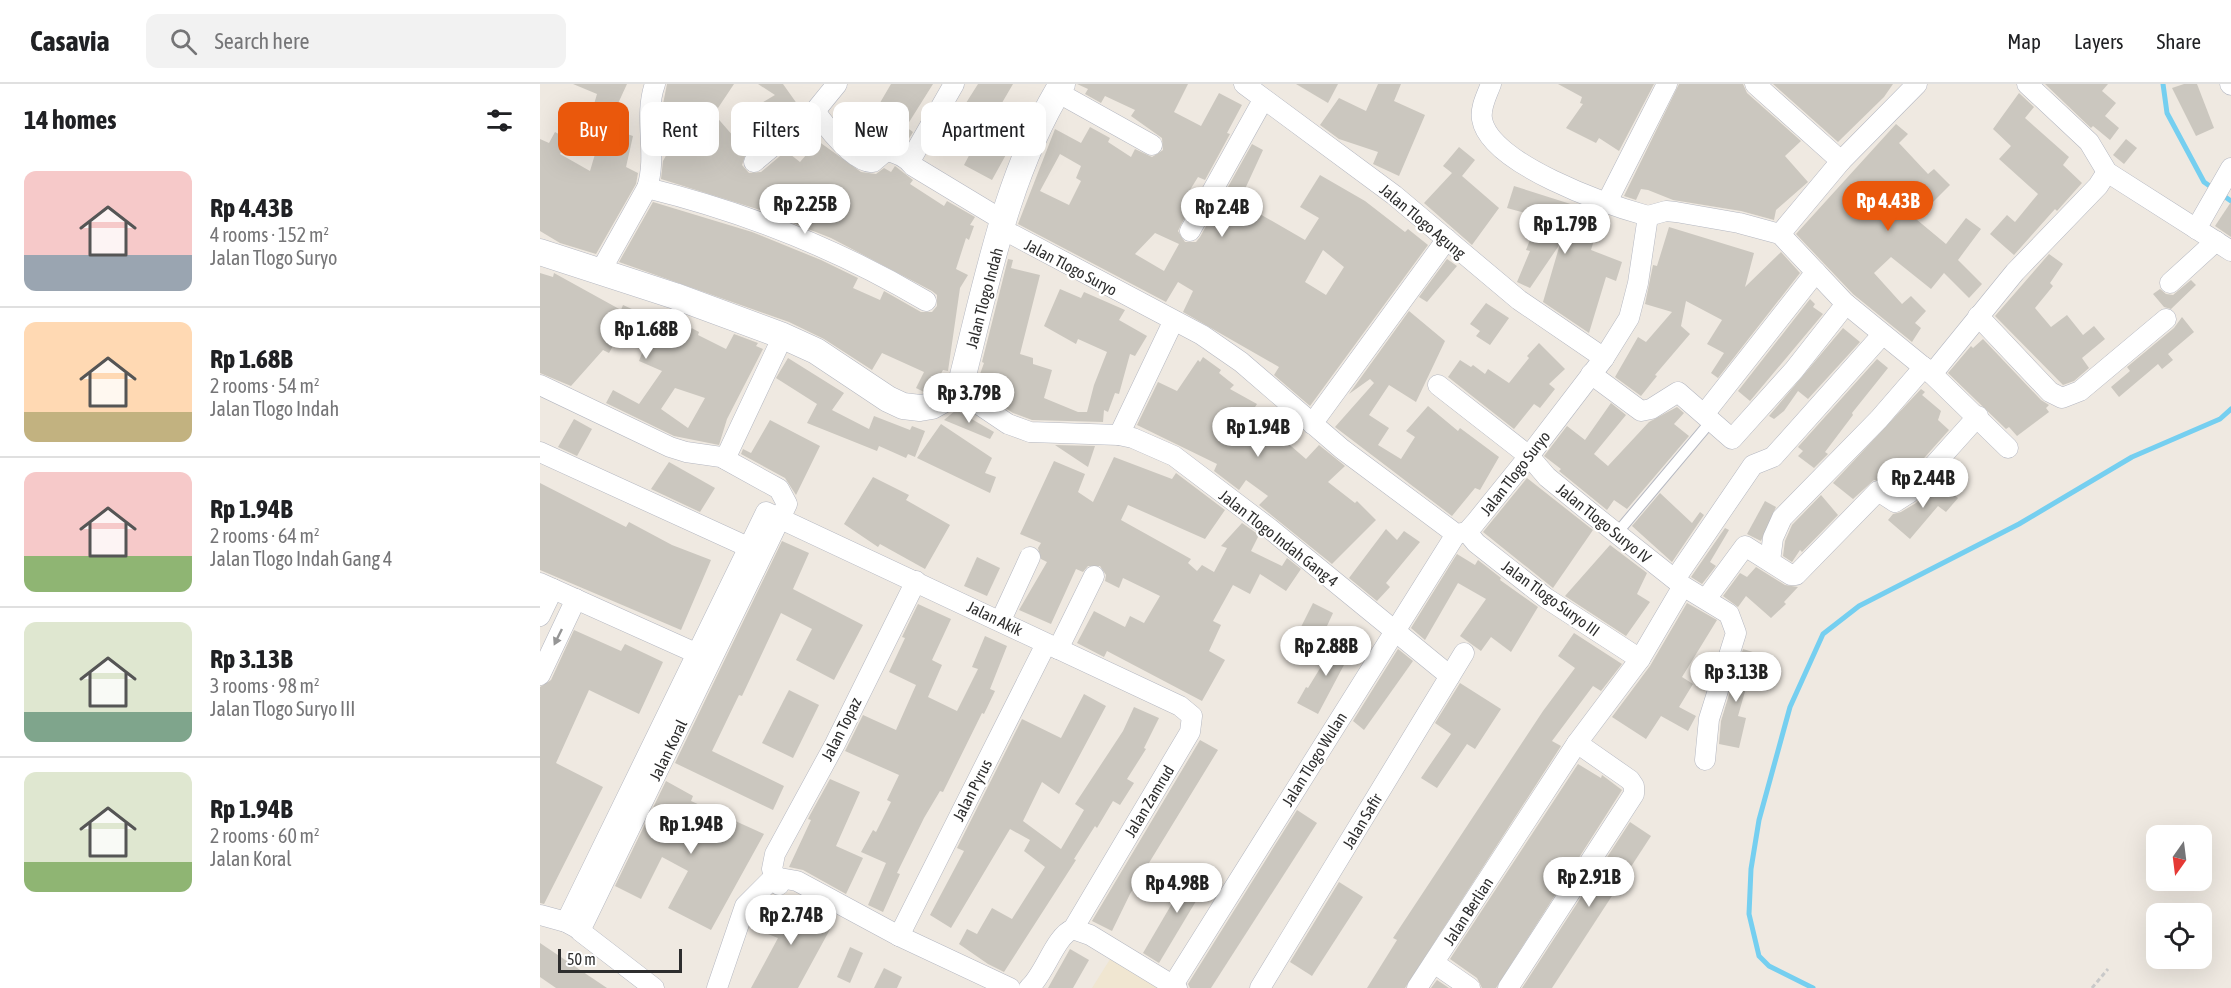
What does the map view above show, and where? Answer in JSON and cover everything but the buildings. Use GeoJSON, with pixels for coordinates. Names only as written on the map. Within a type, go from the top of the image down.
{"type":"FeatureCollection","features":[{"type":"Feature","properties":{"kind":"street"},"geometry":{"type":"LineString","coordinates":[[600,272],[648,188],[652,165],[650,102],[655,84]]}},
{"type":"Feature","properties":{"kind":"street"},"geometry":{"type":"LineString","coordinates":[[821,104],[837,84]]}},
{"type":"Feature","properties":{"kind":"street"},"geometry":{"type":"LineString","coordinates":[[821,119],[836,138],[864,161],[870,163],[886,151],[910,161],[954,84]]}},
{"type":"Feature","properties":{"kind":"street","name":"Jalan Tlogo Agung"},"geometry":{"type":"LineString","coordinates":[[1244,84],[1394,195],[1519,300],[1604,358]]}},
{"type":"Feature","properties":{"kind":"street"},"geometry":{"type":"LineString","coordinates":[[1491,84],[1483,103],[1481,119],[1495,144],[1530,170],[1647,216],[1666,211],[1676,212],[1739,223],[1780,234],[1846,304],[1928,371],[2008,448]]}},
{"type":"Feature","properties":{"kind":"street"},"geometry":{"type":"LineString","coordinates":[[1607,202],[1661,100],[1667,84]]}},
{"type":"Feature","properties":{"kind":"street"},"geometry":{"type":"LineString","coordinates":[[1755,84],[1841,161]]}},
{"type":"Feature","properties":{"kind":"street"},"geometry":{"type":"LineString","coordinates":[[1780,234],[1841,161],[1917,84]]}},
{"type":"Feature","properties":{"kind":"street"},"geometry":{"type":"LineString","coordinates":[[2027,84],[2089,142],[2107,172],[2224,246],[2170,283]]}},
{"type":"Feature","properties":{"kind":"street"},"geometry":{"type":"LineString","coordinates":[[1060,88],[1152,145]]}},
{"type":"Feature","properties":{"kind":"street","name":"Jalan Tlogo Indah"},"geometry":{"type":"LineString","coordinates":[[959,391],[1003,225],[1029,148],[1060,88]]}},
{"type":"Feature","properties":{"kind":"street"},"geometry":{"type":"LineString","coordinates":[[1190,231],[1263,100]]}},
{"type":"Feature","properties":{"kind":"street"},"geometry":{"type":"LineString","coordinates":[[754,162],[761,156]]}},
{"type":"Feature","properties":{"kind":"street","name":"Jalan Tlogo Suryo"},"geometry":{"type":"LineString","coordinates":[[910,161],[913,166],[1003,225],[1173,322],[1202,335],[1241,362],[1312,424],[1462,533],[1529,456],[1604,358],[1629,318],[1638,283],[1647,216]]}},
{"type":"Feature","properties":{"kind":"street"},"geometry":{"type":"LineString","coordinates":[[2196,229],[2231,168]]}},
{"type":"Feature","properties":{"kind":"street"},"geometry":{"type":"LineString","coordinates":[[1770,561],[1772,543],[1782,518],[1928,371],[2015,272],[2098,186],[2107,172]]}},
{"type":"Feature","properties":{"kind":"street"},"geometry":{"type":"LineString","coordinates":[[648,188],[711,206],[784,232],[875,270],[926,301]]}},
{"type":"Feature","properties":{"kind":"street"},"geometry":{"type":"LineString","coordinates":[[1312,424],[1447,239]]}},
{"type":"Feature","properties":{"kind":"street"},"geometry":{"type":"LineString","coordinates":[[540,252],[675,296],[783,336],[816,351],[888,399],[903,406],[920,408],[932,406],[959,391]]}},
{"type":"Feature","properties":{"kind":"street"},"geometry":{"type":"LineString","coordinates":[[1709,416],[1816,272]]}},
{"type":"Feature","properties":{"kind":"street"},"geometry":{"type":"LineString","coordinates":[[1732,438],[1794,370],[1846,304]]}},
{"type":"Feature","properties":{"kind":"street"},"geometry":{"type":"LineString","coordinates":[[1978,316],[2050,392],[2062,398],[2080,391],[2166,319]]}},
{"type":"Feature","properties":{"kind":"street"},"geometry":{"type":"LineString","coordinates":[[1119,435],[1173,322]]}},
{"type":"Feature","properties":{"kind":"street"},"geometry":{"type":"LineString","coordinates":[[1591,374],[1641,411],[1651,409],[1678,392],[1709,416],[1756,463],[1773,457],[1882,335]]}},
{"type":"Feature","properties":{"kind":"street"},"geometry":{"type":"LineString","coordinates":[[725,459],[783,336]]}},
{"type":"Feature","properties":{"kind":"street"},"geometry":{"type":"LineString","coordinates":[[540,385],[669,447],[725,459],[779,489],[787,504],[782,517],[766,512],[762,515],[573,926]]}},
{"type":"Feature","properties":{"kind":"street","name":"Jalan Tlogo Suryo IV"},"geometry":{"type":"LineString","coordinates":[[1438,385],[1529,456],[1547,477],[1679,582],[1729,614],[1736,633],[1709,719],[1705,760]]}},
{"type":"Feature","properties":{"kind":"street","name":"Jalan Tlogo Indah Gang 4"},"geometry":{"type":"LineString","coordinates":[[959,391],[1008,424],[1030,432],[1119,435],[1133,438],[1174,456],[1269,528],[1450,676]]}},
{"type":"Feature","properties":{"kind":"street"},"geometry":{"type":"LineString","coordinates":[[1706,599],[1742,548],[1749,546],[1791,575],[1796,575],[1878,491],[1895,502],[1909,493],[1978,417]]}},
{"type":"Feature","properties":{"kind":"street"},"geometry":{"type":"LineString","coordinates":[[540,452],[748,547]]}},
{"type":"Feature","properties":{"kind":"street","name":"Jalan Berlian"},"geometry":{"type":"LineString","coordinates":[[1417,988],[1577,743],[1640,659],[1679,582],[1756,463]]}},
{"type":"Feature","properties":{"kind":"street","name":"Jalan Akik"},"geometry":{"type":"LineString","coordinates":[[782,517],[1180,706],[1192,716],[1190,732]]}},
{"type":"Feature","properties":{"kind":"street","name":"Jalan Koral"},"geometry":{"type":"LineString","coordinates":[[573,926],[782,517]]}},
{"type":"Feature","properties":{"kind":"street","name":"Jalan Tlogo Wulan"},"geometry":{"type":"LineString","coordinates":[[1165,984],[1394,630],[1462,533]]}},
{"type":"Feature","properties":{"kind":"street","name":"Jalan Tlogo Suryo III"},"geometry":{"type":"LineString","coordinates":[[1462,533],[1546,598],[1640,659]]}},
{"type":"Feature","properties":{"kind":"street"},"geometry":{"type":"LineString","coordinates":[[1001,620],[1030,557]]}},
{"type":"Feature","properties":{"kind":"street","name":"Jalan Pyrus"},"geometry":{"type":"LineString","coordinates":[[899,936],[1052,647],[1094,576]]}},
{"type":"Feature","properties":{"kind":"street","name":"Jalan Topaz"},"geometry":{"type":"LineString","coordinates":[[779,880],[772,869],[775,854],[835,744],[915,581]]}},
{"type":"Feature","properties":{"kind":"street"},"geometry":{"type":"LineString","coordinates":[[540,616],[546,586],[698,654]]}},
{"type":"Feature","properties":{"kind":"street"},"geometry":{"type":"LineString","coordinates":[[540,675],[576,600]]}},
{"type":"Feature","properties":{"kind":"street","name":"Jalan Safir"},"geometry":{"type":"LineString","coordinates":[[1260,988],[1464,653]]}},
{"type":"Feature","properties":{"kind":"street","name":"Jalan Zamrud"},"geometry":{"type":"LineString","coordinates":[[1029,988],[1037,981],[1062,937],[1073,929],[1190,732]]}},
{"type":"Feature","properties":{"kind":"street"},"geometry":{"type":"LineString","coordinates":[[1508,988],[1632,801],[1634,786],[1630,780],[1577,743]]}},
{"type":"Feature","properties":{"kind":"street"},"geometry":{"type":"LineString","coordinates":[[717,988],[746,903],[779,880],[796,881],[899,936],[1010,988]]}},
{"type":"Feature","properties":{"kind":"street"},"geometry":{"type":"LineString","coordinates":[[540,915],[573,926],[654,988]]}},
{"type":"Feature","properties":{"kind":"street"},"geometry":{"type":"LineString","coordinates":[[1073,929],[1090,935],[1165,984]]}},
{"type":"Feature","properties":{"kind":"street"},"geometry":{"type":"LineString","coordinates":[[1434,963],[1470,988]]}},
{"type":"Feature","properties":{"kind":"lane"},"geometry":{"type":"LineString","coordinates":[[1617,533],[1709,416]]}},
{"type":"Feature","properties":{"kind":"path"},"geometry":{"type":"LineString","coordinates":[[2092,988],[2108,969]]}},
{"type":"Feature","properties":{"kind":"shaded area"},"geometry":{"type":"Polygon","coordinates":[[[1112,956],[1160,988],[1092,988],[1112,956]]]}},
{"type":"Feature","properties":{"kind":"waterway"},"geometry":{"type":"LineString","coordinates":[[2163,84],[2167,113],[2204,182],[2231,201]]}},
{"type":"Feature","properties":{"kind":"waterway"},"geometry":{"type":"LineString","coordinates":[[1813,988],[1769,966],[1759,956],[1749,914],[1751,869],[1759,820],[1790,707],[1823,634],[1859,606],[2019,524],[2132,457],[2220,419],[2231,409]]}}]}
